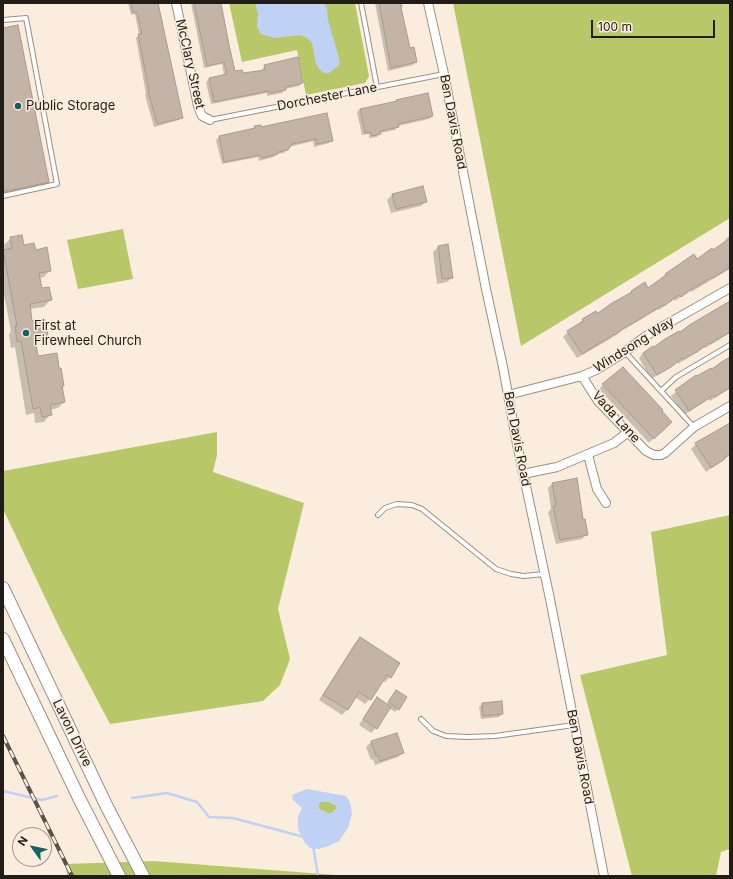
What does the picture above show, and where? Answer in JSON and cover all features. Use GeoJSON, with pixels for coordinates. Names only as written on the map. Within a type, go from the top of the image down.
{"type":"FeatureCollection","features":[{"type":"Feature","properties":{"kind":"main road","name":"Lavon Drive"},"geometry":{"type":"LineString","coordinates":[[3,588],[103,798],[143,876]]}},
{"type":"Feature","properties":{"kind":"main road","name":"Lavon Drive"},"geometry":{"type":"LineString","coordinates":[[3,638],[80,800],[119,876]]}},
{"type":"Feature","properties":{"kind":"street","name":"McClary Street"},"geometry":{"type":"LineString","coordinates":[[176,3],[198,106],[202,116],[210,120]]}},
{"type":"Feature","properties":{"kind":"street","name":"Ben Davis Road"},"geometry":{"type":"LineString","coordinates":[[428,3],[444,74],[604,876]]}},
{"type":"Feature","properties":{"kind":"street","name":"Windsong Way"},"geometry":{"type":"LineString","coordinates":[[508,395],[582,376],[596,370],[625,352],[646,336],[730,288]]}},
{"type":"Feature","properties":{"kind":"street","name":"Vada Lane"},"geometry":{"type":"LineString","coordinates":[[582,376],[598,401],[646,451],[654,455],[666,452],[694,427]]}},
{"type":"Feature","properties":{"kind":"street"},"geometry":{"type":"LineString","coordinates":[[694,427],[730,406]]}},
{"type":"Feature","properties":{"kind":"street"},"geometry":{"type":"LineString","coordinates":[[524,474],[557,468],[614,444],[628,432]]}},
{"type":"Feature","properties":{"kind":"street"},"geometry":{"type":"LineString","coordinates":[[588,455],[597,489],[606,503]]}},
{"type":"Feature","properties":{"kind":"lane"},"geometry":{"type":"LineString","coordinates":[[360,3],[377,86]]}},
{"type":"Feature","properties":{"kind":"lane"},"geometry":{"type":"LineString","coordinates":[[3,20],[26,18],[57,184],[3,196]]}},
{"type":"Feature","properties":{"kind":"lane","name":"Dorchester Lane"},"geometry":{"type":"LineString","coordinates":[[210,120],[444,74]]}},
{"type":"Feature","properties":{"kind":"lane"},"geometry":{"type":"LineString","coordinates":[[661,391],[676,377],[730,345]]}},
{"type":"Feature","properties":{"kind":"lane"},"geometry":{"type":"LineString","coordinates":[[625,352],[694,427]]}},
{"type":"Feature","properties":{"kind":"lane"},"geometry":{"type":"LineString","coordinates":[[378,515],[385,508],[397,504],[412,505],[422,509],[496,569],[511,574],[524,576],[544,574]]}},
{"type":"Feature","properties":{"kind":"lane"},"geometry":{"type":"LineString","coordinates":[[421,719],[433,731],[446,736],[468,737],[495,736],[574,725]]}},
{"type":"Feature","properties":{"kind":"green space"},"geometry":{"type":"Polygon","coordinates":[[[229,3],[355,3],[369,76],[365,83],[306,95],[297,50],[242,62],[229,3]]]}},
{"type":"Feature","properties":{"kind":"green space"},"geometry":{"type":"Polygon","coordinates":[[[453,3],[730,3],[730,218],[521,346],[453,3]]]}},
{"type":"Feature","properties":{"kind":"green space"},"geometry":{"type":"Polygon","coordinates":[[[123,229],[133,279],[78,289],[67,240],[123,229]]]}},
{"type":"Feature","properties":{"kind":"green space"},"geometry":{"type":"Polygon","coordinates":[[[217,432],[217,455],[213,472],[304,503],[278,609],[290,659],[280,685],[263,701],[110,724],[61,631],[3,509],[3,471],[217,432]]]}},
{"type":"Feature","properties":{"kind":"green space"},"geometry":{"type":"Polygon","coordinates":[[[730,515],[730,849],[721,852],[716,876],[632,876],[580,675],[667,655],[651,532],[730,515]]]}},
{"type":"Feature","properties":{"kind":"green space"},"geometry":{"type":"Polygon","coordinates":[[[320,802],[329,802],[336,805],[337,808],[332,813],[327,813],[319,809],[318,805],[320,802]]]}},
{"type":"Feature","properties":{"kind":"green space"},"geometry":{"type":"Polygon","coordinates":[[[154,861],[349,876],[67,876],[66,864],[154,861]]]}},
{"type":"Feature","properties":{"kind":"water"},"geometry":{"type":"Polygon","coordinates":[[[255,3],[324,3],[327,8],[328,20],[340,62],[338,66],[329,73],[324,73],[320,70],[316,64],[312,43],[303,36],[299,35],[274,38],[261,34],[257,27],[258,14],[255,3]]]}},
{"type":"Feature","properties":{"kind":"water"},"geometry":{"type":"Polygon","coordinates":[[[307,789],[346,796],[350,802],[352,814],[348,828],[339,841],[319,849],[310,848],[305,843],[298,829],[298,817],[302,808],[293,800],[292,795],[307,789]],[[320,802],[318,805],[319,809],[327,813],[332,813],[337,808],[336,805],[329,802],[320,802]]]}},
{"type":"Feature","properties":{"kind":"building"},"geometry":{"type":"Polygon","coordinates":[[[131,3],[158,3],[183,118],[157,124],[148,91],[138,34],[142,34],[137,12],[133,13],[131,3]]]}},
{"type":"Feature","properties":{"kind":"building"},"geometry":{"type":"Polygon","coordinates":[[[194,3],[221,3],[235,71],[242,70],[243,73],[265,70],[264,65],[298,57],[303,83],[285,87],[286,90],[270,93],[269,91],[214,102],[209,78],[227,74],[224,62],[207,66],[194,3]]]}},
{"type":"Feature","properties":{"kind":"building"},"geometry":{"type":"Polygon","coordinates":[[[379,3],[400,3],[410,48],[414,47],[417,62],[391,68],[379,3]]]}},
{"type":"Feature","properties":{"kind":"building","name":"Public Storage"},"geometry":{"type":"Polygon","coordinates":[[[18,25],[49,182],[3,192],[3,28],[18,25]]]}},
{"type":"Feature","properties":{"kind":"building"},"geometry":{"type":"Polygon","coordinates":[[[428,93],[433,116],[398,124],[399,127],[380,131],[381,134],[372,136],[371,132],[365,133],[360,109],[428,93]]]}},
{"type":"Feature","properties":{"kind":"building"},"geometry":{"type":"Polygon","coordinates":[[[327,113],[333,141],[317,144],[316,139],[292,144],[288,150],[262,158],[261,155],[224,162],[219,136],[255,128],[254,126],[261,125],[261,127],[327,113]]]}},
{"type":"Feature","properties":{"kind":"building"},"geometry":{"type":"Polygon","coordinates":[[[423,186],[427,202],[396,209],[392,194],[423,186]]]}},
{"type":"Feature","properties":{"kind":"building"},"geometry":{"type":"Polygon","coordinates":[[[22,235],[24,245],[34,243],[36,250],[47,247],[51,271],[39,273],[42,288],[49,287],[52,300],[30,304],[32,321],[45,319],[48,335],[35,338],[38,356],[57,353],[64,386],[62,386],[65,402],[50,405],[52,415],[42,417],[40,407],[33,409],[21,341],[17,342],[15,326],[17,326],[3,250],[12,248],[10,237],[22,235]]]}},
{"type":"Feature","properties":{"kind":"building"},"geometry":{"type":"Polygon","coordinates":[[[730,238],[730,267],[713,278],[712,277],[696,286],[681,297],[679,295],[664,306],[663,305],[630,324],[615,335],[582,354],[567,331],[583,321],[582,319],[596,311],[598,313],[645,282],[648,288],[694,254],[697,259],[712,248],[713,250],[730,238]]]}},
{"type":"Feature","properties":{"kind":"building"},"geometry":{"type":"Polygon","coordinates":[[[448,244],[453,278],[442,279],[438,246],[448,244]]]}},
{"type":"Feature","properties":{"kind":"building"},"geometry":{"type":"Polygon","coordinates":[[[730,301],[730,332],[710,344],[709,343],[697,352],[683,359],[682,358],[671,367],[657,375],[643,353],[730,301]]]}},
{"type":"Feature","properties":{"kind":"building"},"geometry":{"type":"Polygon","coordinates":[[[730,357],[730,388],[715,397],[714,395],[689,411],[675,390],[696,375],[697,376],[711,368],[712,369],[730,357]]]}},
{"type":"Feature","properties":{"kind":"building"},"geometry":{"type":"Polygon","coordinates":[[[623,367],[663,410],[662,411],[672,422],[654,439],[602,384],[623,367]]]}},
{"type":"Feature","properties":{"kind":"building"},"geometry":{"type":"Polygon","coordinates":[[[730,423],[730,454],[711,468],[695,443],[730,423]]]}},
{"type":"Feature","properties":{"kind":"building"},"geometry":{"type":"Polygon","coordinates":[[[577,478],[583,519],[585,519],[588,535],[560,540],[553,506],[556,506],[552,483],[577,478]]]}},
{"type":"Feature","properties":{"kind":"building"},"geometry":{"type":"Polygon","coordinates":[[[360,637],[400,663],[391,678],[387,675],[371,700],[359,692],[348,710],[323,695],[360,637]]]}},
{"type":"Feature","properties":{"kind":"building"},"geometry":{"type":"Polygon","coordinates":[[[396,690],[407,697],[399,710],[388,702],[396,690]]]}},
{"type":"Feature","properties":{"kind":"building"},"geometry":{"type":"Polygon","coordinates":[[[377,697],[391,707],[377,729],[363,719],[377,697]]]}},
{"type":"Feature","properties":{"kind":"building"},"geometry":{"type":"Polygon","coordinates":[[[502,701],[503,714],[483,716],[482,703],[502,701]]]}},
{"type":"Feature","properties":{"kind":"building"},"geometry":{"type":"Polygon","coordinates":[[[397,733],[404,753],[380,761],[378,755],[376,756],[371,741],[397,733]]]}},
{"type":"Feature","properties":{"kind":"waterway"},"geometry":{"type":"LineString","coordinates":[[3,791],[42,800],[57,796]]}},
{"type":"Feature","properties":{"kind":"waterway"},"geometry":{"type":"LineString","coordinates":[[132,798],[167,793],[197,802],[209,817],[233,818],[304,837]]}},
{"type":"Feature","properties":{"kind":"waterway"},"geometry":{"type":"LineString","coordinates":[[313,845],[318,876]]}},
{"type":"Feature","properties":{"kind":"railway"},"geometry":{"type":"LineString","coordinates":[[3,736],[72,876]]}},
{"type":"Feature","properties":{"kind":"place","name":"Public Storage"},"geometry":{"type":"Point","coordinates":[18,106]}},
{"type":"Feature","properties":{"kind":"place","name":"First at Firewheel Church"},"geometry":{"type":"Point","coordinates":[26,333]}}]}
